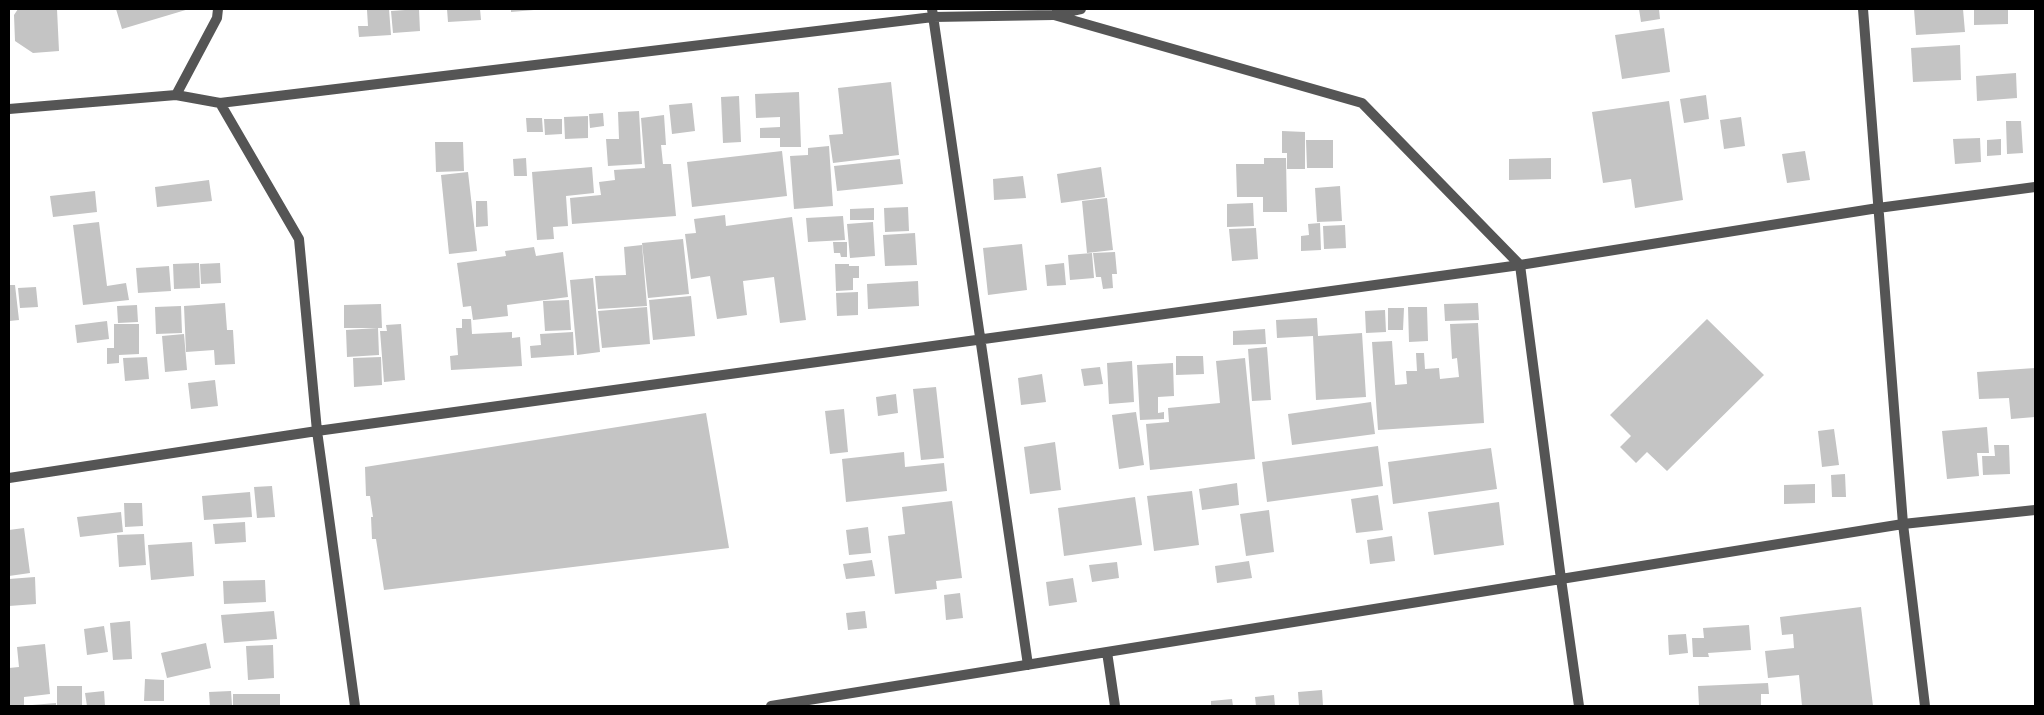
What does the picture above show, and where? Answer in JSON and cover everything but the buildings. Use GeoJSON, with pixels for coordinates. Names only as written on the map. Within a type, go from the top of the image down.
{"type":"FeatureCollection","features":[{"type":"Feature","properties":{"kind":"street"},"geometry":{"type":"LineString","coordinates":[[176,96],[217,18],[218,9]]}},
{"type":"Feature","properties":{"kind":"street"},"geometry":{"type":"LineString","coordinates":[[9,109],[176,96],[220,103],[933,13],[1053,15],[1081,9]]}},
{"type":"Feature","properties":{"kind":"street"},"geometry":{"type":"LineString","coordinates":[[1863,9],[1903,524],[1925,706]]}},
{"type":"Feature","properties":{"kind":"street"},"geometry":{"type":"LineString","coordinates":[[933,13],[1028,665]]}},
{"type":"Feature","properties":{"kind":"street"},"geometry":{"type":"LineString","coordinates":[[1053,15],[1362,103],[1520,265],[1579,706]]}},
{"type":"Feature","properties":{"kind":"street"},"geometry":{"type":"LineString","coordinates":[[220,103],[299,238],[317,431],[356,706]]}},
{"type":"Feature","properties":{"kind":"street"},"geometry":{"type":"LineString","coordinates":[[9,478],[317,431],[1520,265],[1878,208],[2035,187]]}},
{"type":"Feature","properties":{"kind":"street"},"geometry":{"type":"LineString","coordinates":[[771,706],[810,703],[1107,652],[1903,524],[2035,510]]}},
{"type":"Feature","properties":{"kind":"street"},"geometry":{"type":"LineString","coordinates":[[1107,652],[1115,706]]}}]}
